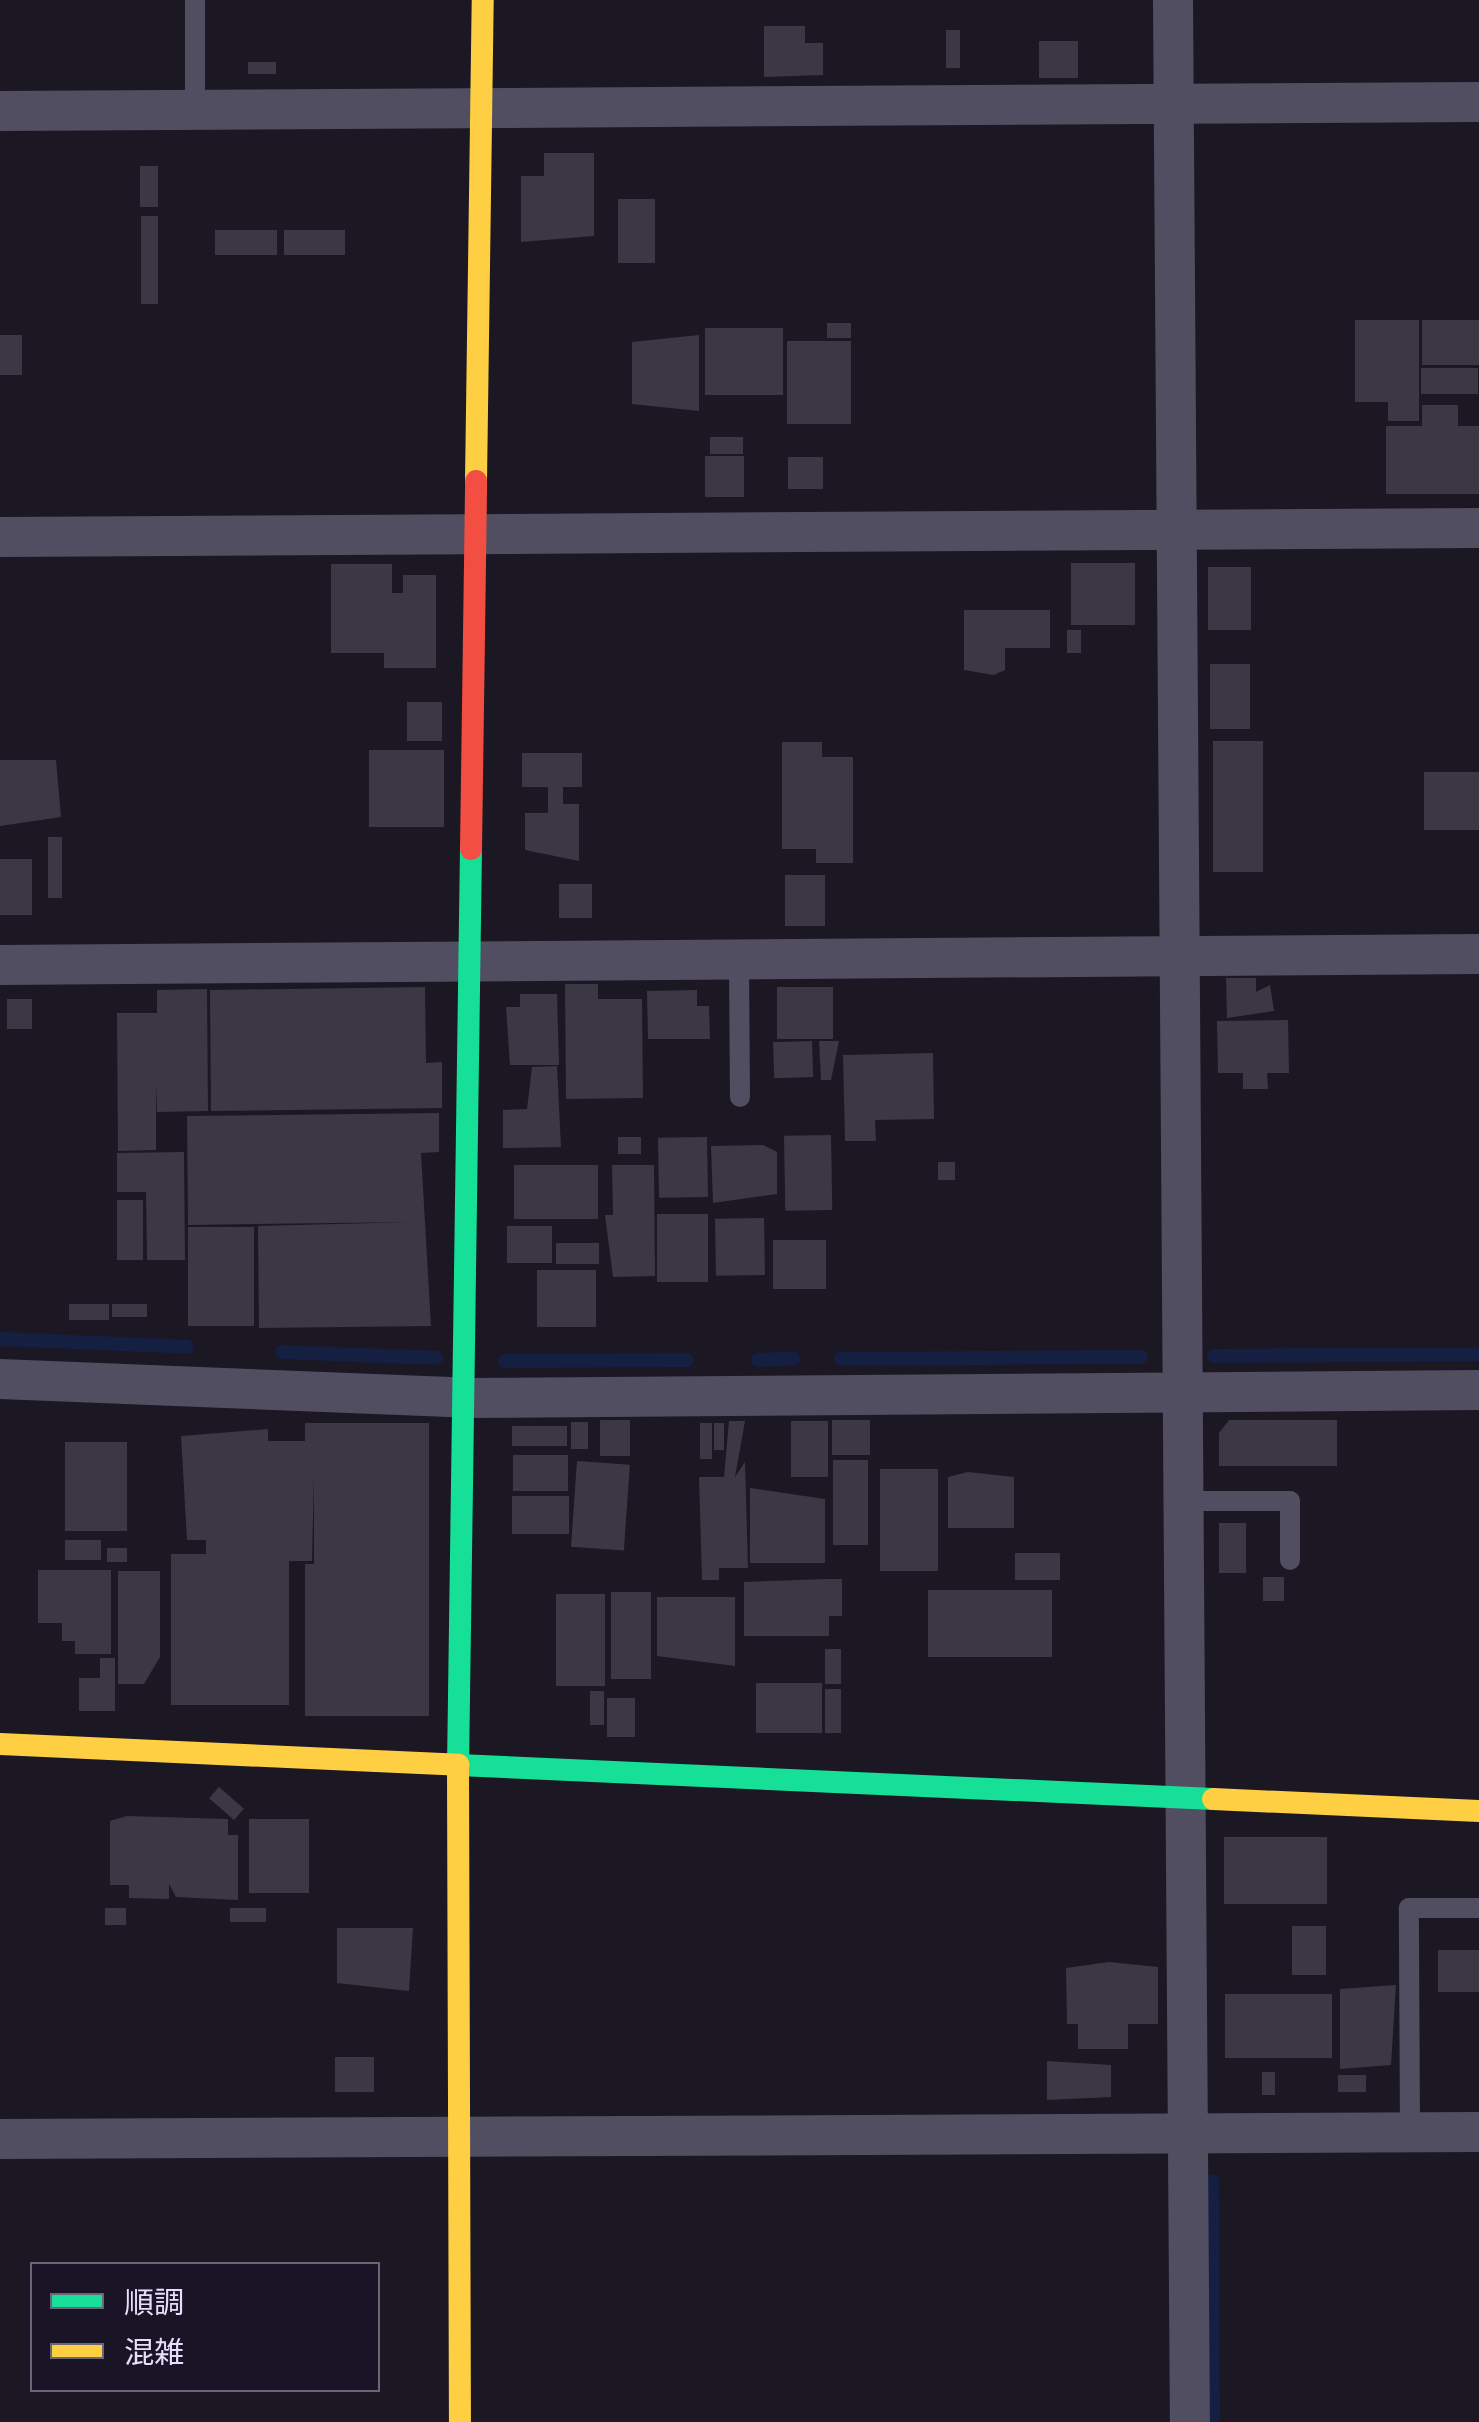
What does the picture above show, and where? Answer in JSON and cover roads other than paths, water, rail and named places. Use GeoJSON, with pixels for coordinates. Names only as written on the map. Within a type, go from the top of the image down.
{"type":"FeatureCollection","features":[{"type":"Feature","properties":{"kind":"street"},"geometry":{"type":"LineString","coordinates":[[460,2422],[458,1764],[483,0]]}},
{"type":"Feature","properties":{"kind":"street"},"geometry":{"type":"LineString","coordinates":[[1173,0],[1189,1798],[1190,2422]]}},
{"type":"Feature","properties":{"kind":"street"},"geometry":{"type":"LineString","coordinates":[[0,112],[1479,102]]}},
{"type":"Feature","properties":{"kind":"street"},"geometry":{"type":"LineString","coordinates":[[0,537],[1479,528]]}},
{"type":"Feature","properties":{"kind":"street"},"geometry":{"type":"LineString","coordinates":[[0,966],[1479,954]]}},
{"type":"Feature","properties":{"kind":"street"},"geometry":{"type":"LineString","coordinates":[[0,1378],[463,1398],[1479,1390]]}},
{"type":"Feature","properties":{"kind":"street"},"geometry":{"type":"LineString","coordinates":[[0,1744],[1479,1811]]}},
{"type":"Feature","properties":{"kind":"street"},"geometry":{"type":"LineString","coordinates":[[0,2139],[1479,2132]]}},
{"type":"Feature","properties":{"kind":"lane"},"geometry":{"type":"LineString","coordinates":[[195,0],[195,110]]}},
{"type":"Feature","properties":{"kind":"lane"},"geometry":{"type":"LineString","coordinates":[[739,959],[740,1097]]}},
{"type":"Feature","properties":{"kind":"lane"},"geometry":{"type":"LineString","coordinates":[[1186,1501],[1290,1501],[1290,1560]]}},
{"type":"Feature","properties":{"kind":"lane"},"geometry":{"type":"LineString","coordinates":[[1410,2132],[1409,1908],[1479,1908]]}},
{"type":"Feature","properties":{"kind":"waterway"},"geometry":{"type":"LineString","coordinates":[[0,1339],[187,1347]]}},
{"type":"Feature","properties":{"kind":"waterway"},"geometry":{"type":"LineString","coordinates":[[282,1352],[436,1358]]}},
{"type":"Feature","properties":{"kind":"waterway"},"geometry":{"type":"LineString","coordinates":[[1214,1356],[1479,1354]]}},
{"type":"Feature","properties":{"kind":"waterway"},"geometry":{"type":"LineString","coordinates":[[841,1359],[1141,1357]]}},
{"type":"Feature","properties":{"kind":"waterway"},"geometry":{"type":"LineString","coordinates":[[758,1360],[793,1359]]}},
{"type":"Feature","properties":{"kind":"waterway"},"geometry":{"type":"LineString","coordinates":[[505,1361],[687,1360]]}},
{"type":"Feature","properties":{"kind":"waterway"},"geometry":{"type":"LineString","coordinates":[[1212,2181],[1213,2422]]}}]}
